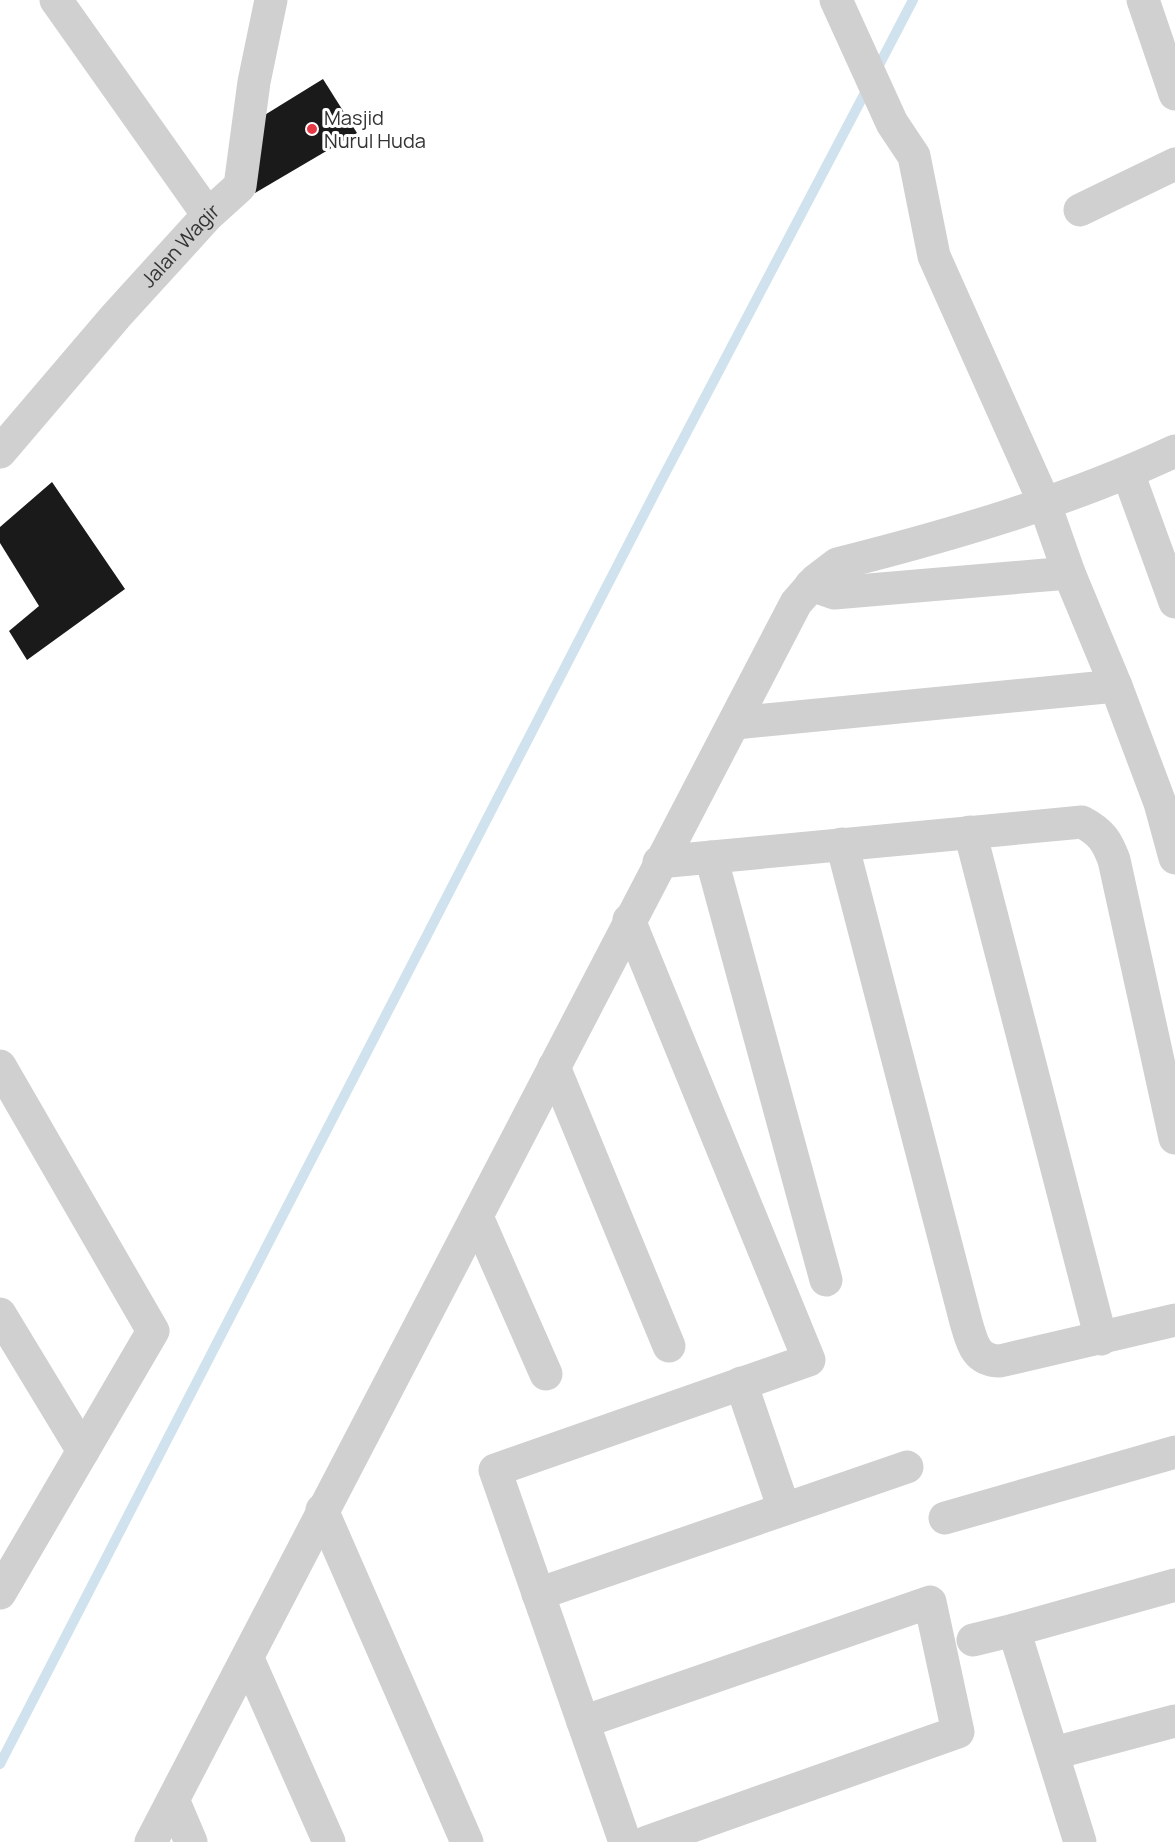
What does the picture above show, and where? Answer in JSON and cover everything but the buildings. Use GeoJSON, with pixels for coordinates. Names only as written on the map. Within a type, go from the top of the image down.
{"type":"FeatureCollection","features":[{"type":"Feature","properties":{"kind":"street"},"geometry":{"type":"LineString","coordinates":[[56,0],[208,216]]}},
{"type":"Feature","properties":{"kind":"street","name":"Jalan Wagir"},"geometry":{"type":"LineString","coordinates":[[0,452],[116,316],[208,216],[240,186],[254,82],[271,0]]}},
{"type":"Feature","properties":{"kind":"street"},"geometry":{"type":"LineString","coordinates":[[1143,0],[1175,94]]}},
{"type":"Feature","properties":{"kind":"street"},"geometry":{"type":"LineString","coordinates":[[842,14],[892,123],[914,156],[934,255],[1044,502],[1069,573],[1116,686],[1160,803],[1175,858]]}},
{"type":"Feature","properties":{"kind":"street"},"geometry":{"type":"LineString","coordinates":[[1080,210],[1175,164]]}},
{"type":"Feature","properties":{"kind":"street"},"geometry":{"type":"LineString","coordinates":[[151,1842],[174,1802],[322,1510],[796,603],[811,585],[837,564],[903,547],[1044,502],[1128,473],[1175,451]]}},
{"type":"Feature","properties":{"kind":"street"},"geometry":{"type":"LineString","coordinates":[[1128,473],[1175,602]]}},
{"type":"Feature","properties":{"kind":"street"},"geometry":{"type":"LineString","coordinates":[[811,585],[834,593],[1069,573]]}},
{"type":"Feature","properties":{"kind":"street"},"geometry":{"type":"LineString","coordinates":[[735,723],[1116,686]]}},
{"type":"Feature","properties":{"kind":"street"},"geometry":{"type":"LineString","coordinates":[[659,862],[1082,822],[1097,830],[1106,840],[1114,860],[1175,1138]]}},
{"type":"Feature","properties":{"kind":"street"},"geometry":{"type":"LineString","coordinates":[[970,832],[1101,1340]]}},
{"type":"Feature","properties":{"kind":"street"},"geometry":{"type":"LineString","coordinates":[[842,844],[974,1346],[979,1355],[987,1361],[1000,1361],[1101,1340],[1175,1320]]}},
{"type":"Feature","properties":{"kind":"street"},"geometry":{"type":"LineString","coordinates":[[711,857],[826,1280]]}},
{"type":"Feature","properties":{"kind":"street"},"geometry":{"type":"LineString","coordinates":[[625,1842],[495,1470],[808,1360],[629,920]]}},
{"type":"Feature","properties":{"kind":"street"},"geometry":{"type":"LineString","coordinates":[[0,1066],[153,1331],[0,1593]]}},
{"type":"Feature","properties":{"kind":"street"},"geometry":{"type":"LineString","coordinates":[[554,1067],[669,1346]]}},
{"type":"Feature","properties":{"kind":"street"},"geometry":{"type":"LineString","coordinates":[[477,1217],[546,1374]]}},
{"type":"Feature","properties":{"kind":"street"},"geometry":{"type":"LineString","coordinates":[[0,1314],[83,1451]]}},
{"type":"Feature","properties":{"kind":"street"},"geometry":{"type":"LineString","coordinates":[[741,1383],[784,1509]]}},
{"type":"Feature","properties":{"kind":"street"},"geometry":{"type":"LineString","coordinates":[[945,1518],[1175,1452]]}},
{"type":"Feature","properties":{"kind":"street"},"geometry":{"type":"LineString","coordinates":[[538,1594],[907,1467]]}},
{"type":"Feature","properties":{"kind":"street"},"geometry":{"type":"LineString","coordinates":[[322,1510],[467,1842]]}},
{"type":"Feature","properties":{"kind":"street"},"geometry":{"type":"LineString","coordinates":[[973,1640],[1175,1585]]}},
{"type":"Feature","properties":{"kind":"street"},"geometry":{"type":"LineString","coordinates":[[583,1722],[930,1602],[958,1732],[647,1842]]}},
{"type":"Feature","properties":{"kind":"street"},"geometry":{"type":"LineString","coordinates":[[1014,1630],[1080,1842]]}},
{"type":"Feature","properties":{"kind":"street"},"geometry":{"type":"LineString","coordinates":[[248,1659],[328,1842]]}},
{"type":"Feature","properties":{"kind":"street"},"geometry":{"type":"LineString","coordinates":[[1054,1753],[1175,1721]]}},
{"type":"Feature","properties":{"kind":"street"},"geometry":{"type":"LineString","coordinates":[[174,1802],[191,1842]]}},
{"type":"Feature","properties":{"kind":"waterway"},"geometry":{"type":"LineString","coordinates":[[876,71],[913,0]]}},
{"type":"Feature","properties":{"kind":"waterway"},"geometry":{"type":"LineString","coordinates":[[0,1764],[660,483],[869,85]]}},
{"type":"Feature","properties":{"kind":"place","name":"Masjid Nurul Huda"},"geometry":{"type":"Point","coordinates":[312,129]}}]}
